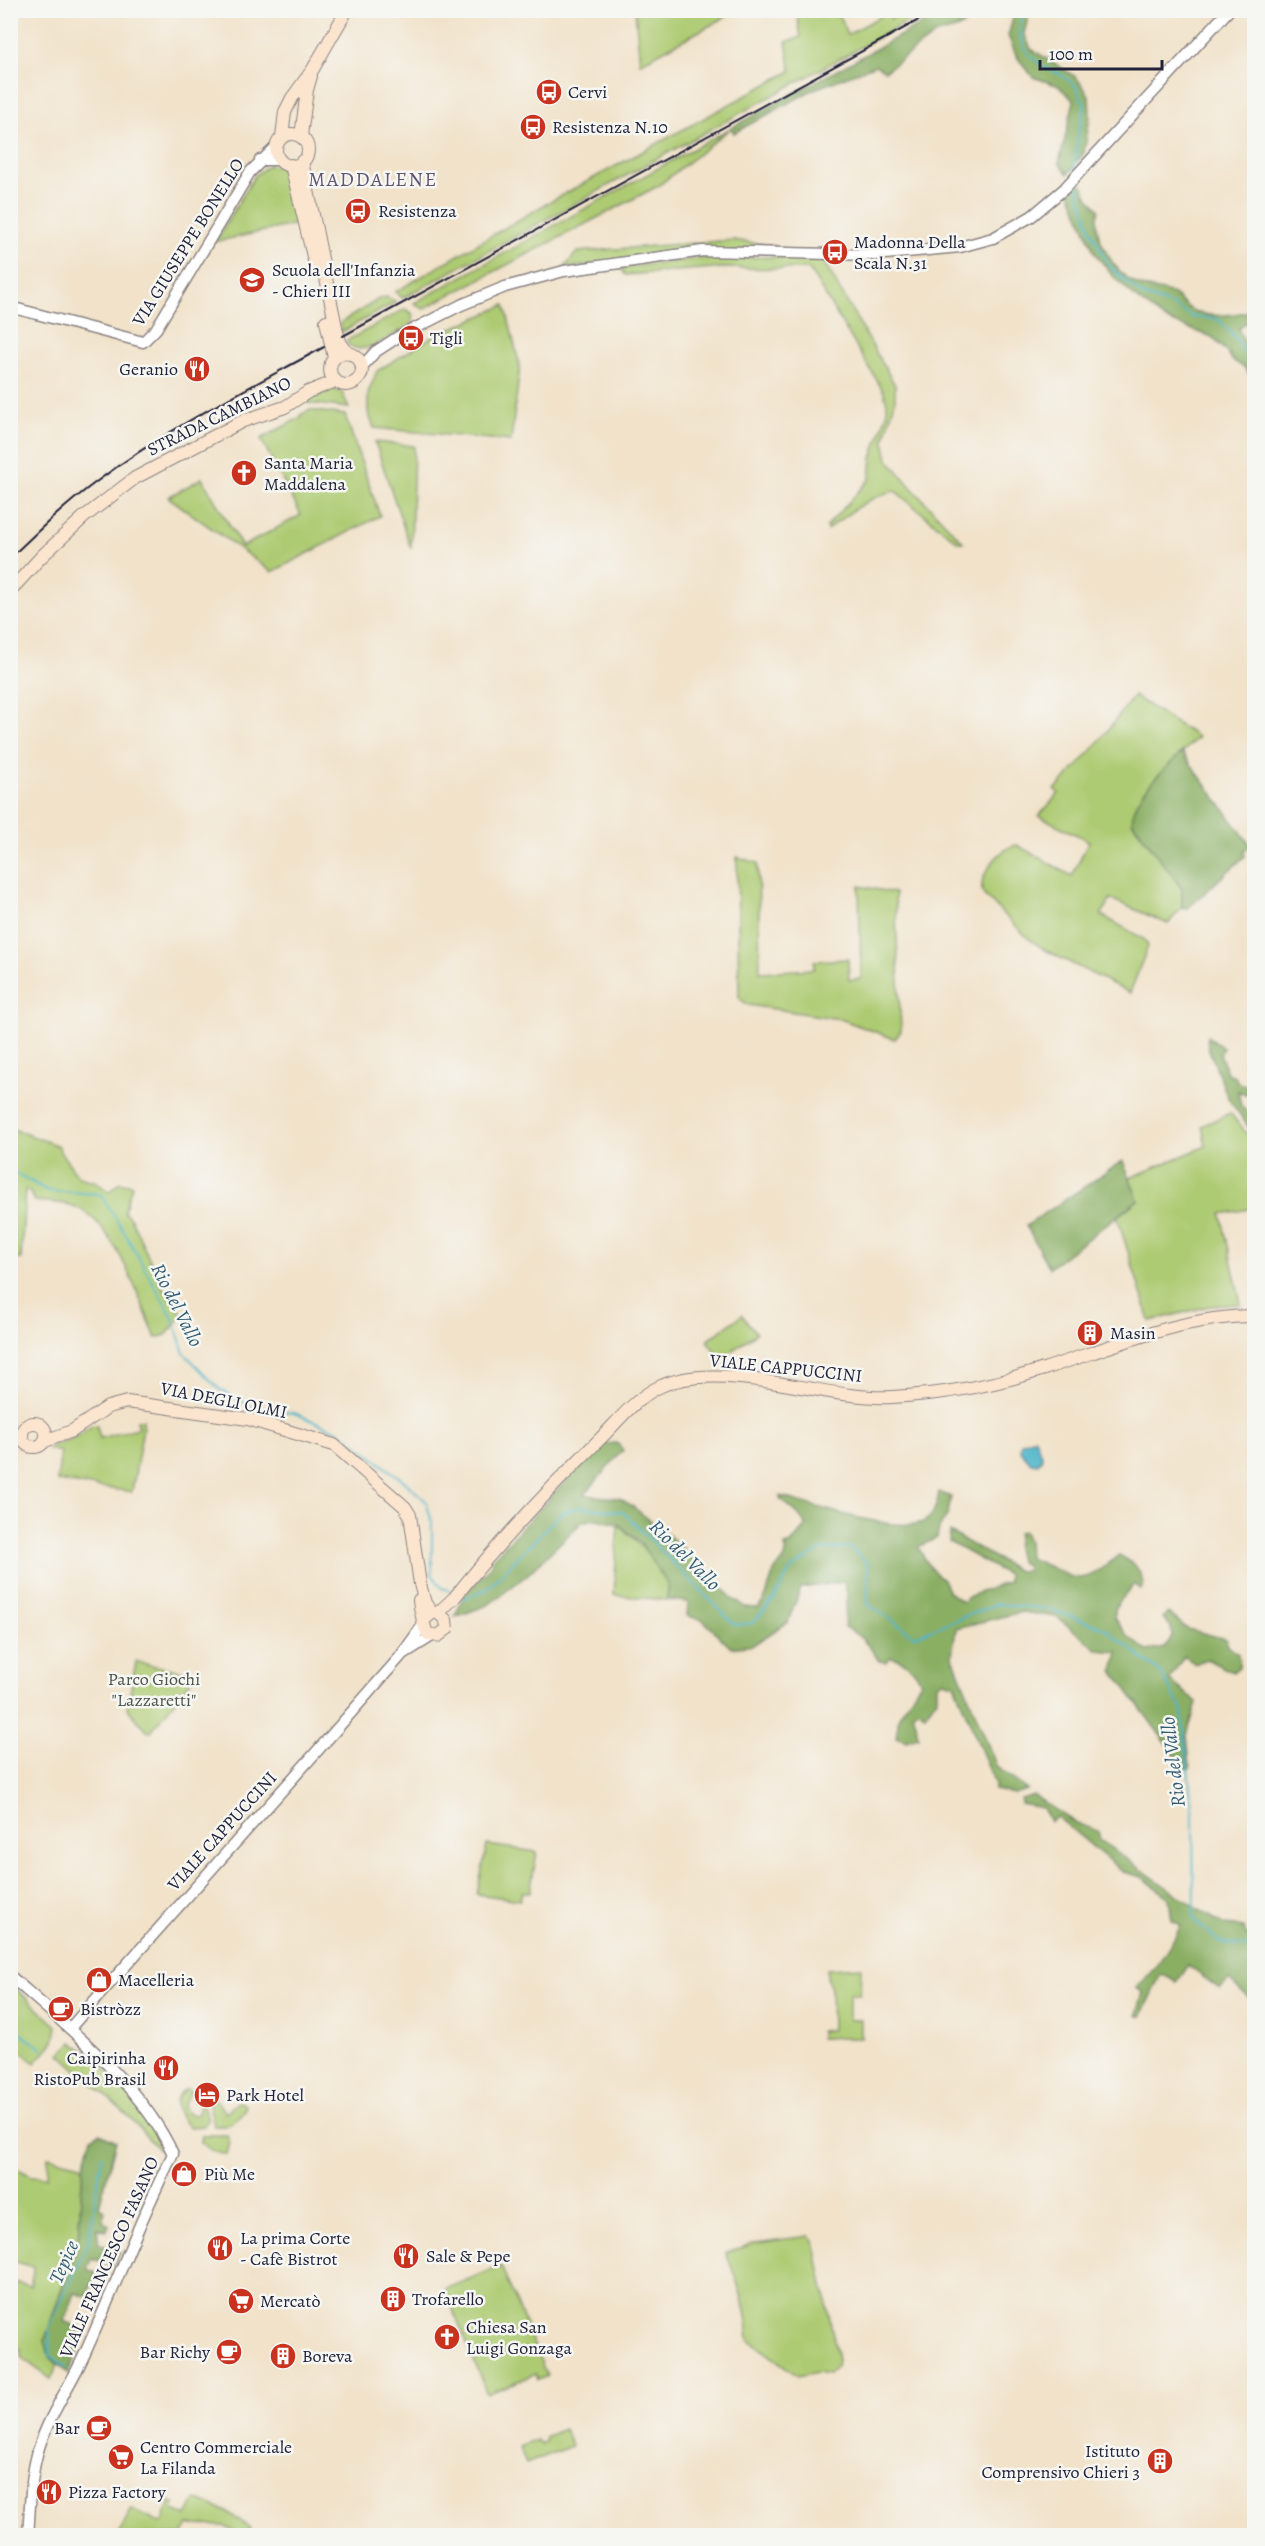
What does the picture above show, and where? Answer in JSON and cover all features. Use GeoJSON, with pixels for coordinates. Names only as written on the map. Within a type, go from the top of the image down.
{"type":"FeatureCollection","features":[{"type":"Feature","properties":{"kind":"main road"},"geometry":{"type":"LineString","coordinates":[[291,162],[303,207],[333,370],[346,385],[359,377],[361,368],[341,344],[291,162],[276,153],[285,112],[347,10]]}},
{"type":"Feature","properties":{"kind":"main road"},"geometry":{"type":"LineString","coordinates":[[291,162],[308,149],[301,136],[307,90],[313,69]]}},
{"type":"Feature","properties":{"kind":"main road"},"geometry":{"type":"LineString","coordinates":[[279,142],[290,134],[301,136]]}},
{"type":"Feature","properties":{"kind":"main road"},"geometry":{"type":"LineString","coordinates":[[333,370],[343,353],[351,354]]}},
{"type":"Feature","properties":{"kind":"main road","name":"STRADA CAMBIANO"},"geometry":{"type":"LineString","coordinates":[[10,591],[41,557],[84,517],[135,478],[243,421],[285,407],[308,392],[333,370]]}},
{"type":"Feature","properties":{"kind":"main road","name":"VIALE CAPPUCCINI"},"geometry":{"type":"LineString","coordinates":[[439,1613],[550,1488],[638,1401],[658,1387],[682,1379],[714,1377],[887,1397],[989,1383],[1042,1370],[1179,1325],[1215,1318],[1254,1316]]}},
{"type":"Feature","properties":{"kind":"main road","name":"VIA DEGLI OLMI"},"geometry":{"type":"LineString","coordinates":[[45,1437],[72,1431],[117,1403],[148,1404],[248,1419],[334,1445],[405,1507],[410,1515],[424,1603],[439,1613],[428,1634],[432,1636]]}},
{"type":"Feature","properties":{"kind":"main road"},"geometry":{"type":"LineString","coordinates":[[30,1424],[38,1424],[45,1437],[39,1446],[32,1447],[25,1443],[17,1433],[30,1424]]}},
{"type":"Feature","properties":{"kind":"main road"},"geometry":{"type":"LineString","coordinates":[[432,1636],[443,1634],[447,1629],[439,1613]]}},
{"type":"Feature","properties":{"kind":"street"},"geometry":{"type":"LineString","coordinates":[[361,368],[375,352],[461,305],[505,287],[564,271],[703,251],[844,256],[903,253],[977,244],[993,238],[1032,216],[1074,177],[1229,10]]}},
{"type":"Feature","properties":{"kind":"street","name":"VIA GIUSEPPE BONELLO"},"geometry":{"type":"LineString","coordinates":[[10,307],[143,342],[156,329],[250,172],[279,142]]}},
{"type":"Feature","properties":{"kind":"street","name":"VIA GIUSEPPE BONELLO"},"geometry":{"type":"LineString","coordinates":[[260,160],[291,162]]}},
{"type":"Feature","properties":{"kind":"street"},"geometry":{"type":"LineString","coordinates":[[351,354],[375,352]]}},
{"type":"Feature","properties":{"kind":"street","name":"VIALE CAPPUCCINI"},"geometry":{"type":"LineString","coordinates":[[70,2028],[439,1613]]}},
{"type":"Feature","properties":{"kind":"street","name":"VIALE CAPPUCCINI"},"geometry":{"type":"LineString","coordinates":[[400,1657],[432,1636]]}},
{"type":"Feature","properties":{"kind":"street","name":"VIALE FRANCESCO FASANO"},"geometry":{"type":"LineString","coordinates":[[10,1976],[70,2028],[138,2098],[153,2117],[173,2154],[111,2288],[87,2348],[41,2443],[35,2462],[27,2535]]}},
{"type":"Feature","properties":{"kind":"green space"},"geometry":{"type":"Polygon","coordinates":[[[635,10],[737,11],[640,63],[635,10]]]}},
{"type":"Feature","properties":{"kind":"green space"},"geometry":{"type":"Polygon","coordinates":[[[796,11],[834,11],[842,20],[847,35],[888,12],[891,19],[905,11],[927,11],[403,298],[395,292],[544,205],[791,71],[786,42],[801,37],[796,11]]]}},
{"type":"Feature","properties":{"kind":"green space"},"geometry":{"type":"Polygon","coordinates":[[[945,11],[990,11],[956,29],[936,34],[885,71],[876,65],[812,90],[734,133],[731,128],[945,11]]]}},
{"type":"Feature","properties":{"kind":"green space"},"geometry":{"type":"Polygon","coordinates":[[[1015,11],[1030,11],[1024,33],[1031,49],[1076,77],[1089,95],[1090,117],[1084,153],[1068,174],[1059,163],[1074,101],[1059,86],[1033,77],[1017,57],[1008,36],[1015,11]]]}},
{"type":"Feature","properties":{"kind":"green space"},"geometry":{"type":"Polygon","coordinates":[[[731,128],[658,186],[423,309],[414,303],[731,128]]]}},
{"type":"Feature","properties":{"kind":"green space"},"geometry":{"type":"Polygon","coordinates":[[[269,165],[287,169],[301,223],[215,242],[255,175],[269,165]]]}},
{"type":"Feature","properties":{"kind":"green space"},"geometry":{"type":"Polygon","coordinates":[[[1081,180],[1086,194],[1099,210],[1098,230],[1106,252],[1112,262],[1128,278],[1141,286],[1172,294],[1191,309],[1208,315],[1254,310],[1254,317],[1238,329],[1254,359],[1254,382],[1245,368],[1232,360],[1212,337],[1166,320],[1137,299],[1112,275],[1094,252],[1070,192],[1081,180]]]}},
{"type":"Feature","properties":{"kind":"green space"},"geometry":{"type":"Polygon","coordinates":[[[733,240],[776,248],[564,268],[577,252],[733,240]]]}},
{"type":"Feature","properties":{"kind":"green space"},"geometry":{"type":"Polygon","coordinates":[[[780,257],[823,260],[895,385],[895,401],[884,441],[888,459],[963,542],[958,542],[895,491],[868,501],[827,530],[826,527],[870,479],[872,458],[887,414],[887,403],[884,392],[809,269],[714,268],[626,275],[620,268],[704,258],[780,257]]]}},
{"type":"Feature","properties":{"kind":"green space"},"geometry":{"type":"Polygon","coordinates":[[[387,297],[396,302],[340,333],[340,323],[379,299],[387,297]]]}},
{"type":"Feature","properties":{"kind":"green space"},"geometry":{"type":"Polygon","coordinates":[[[505,305],[520,367],[511,441],[374,428],[368,412],[368,393],[377,371],[432,337],[505,305]]]}},
{"type":"Feature","properties":{"kind":"green space"},"geometry":{"type":"Polygon","coordinates":[[[405,309],[412,313],[413,323],[378,344],[359,349],[352,347],[346,341],[405,309]]]}},
{"type":"Feature","properties":{"kind":"green space"},"geometry":{"type":"Polygon","coordinates":[[[331,388],[342,392],[349,408],[308,403],[307,400],[331,388]]]}},
{"type":"Feature","properties":{"kind":"green space"},"geometry":{"type":"Polygon","coordinates":[[[310,410],[345,415],[380,516],[272,572],[168,497],[202,478],[242,547],[301,515],[261,439],[310,410]]]}},
{"type":"Feature","properties":{"kind":"green space"},"geometry":{"type":"Polygon","coordinates":[[[375,442],[414,446],[411,549],[375,442]]]}},
{"type":"Feature","properties":{"kind":"green space"},"geometry":{"type":"Polygon","coordinates":[[[1134,696],[1198,737],[1159,775],[1136,804],[1132,822],[1182,889],[1182,907],[1168,924],[1111,899],[1101,915],[1144,939],[1148,946],[1130,993],[1047,951],[1029,939],[983,894],[982,887],[983,879],[991,864],[1004,851],[1017,845],[1072,876],[1089,841],[1039,816],[1059,793],[1055,790],[1093,749],[1134,696]]]}},
{"type":"Feature","properties":{"kind":"green space"},"geometry":{"type":"Polygon","coordinates":[[[1182,752],[1251,846],[1244,852],[1245,856],[1187,909],[1182,907],[1182,889],[1132,821],[1134,811],[1144,792],[1182,752]]]}},
{"type":"Feature","properties":{"kind":"green space"},"geometry":{"type":"Polygon","coordinates":[[[737,857],[758,863],[760,972],[814,969],[814,961],[848,959],[849,980],[861,979],[859,886],[895,893],[901,1031],[895,1039],[840,1019],[748,1005],[739,998],[737,857]]]}},
{"type":"Feature","properties":{"kind":"green space"},"geometry":{"type":"Polygon","coordinates":[[[1207,1036],[1223,1048],[1220,1054],[1227,1073],[1235,1076],[1238,1083],[1254,1087],[1254,1097],[1238,1091],[1241,1106],[1254,1119],[1254,1135],[1228,1098],[1208,1047],[1207,1036]]]}},
{"type":"Feature","properties":{"kind":"green space"},"geometry":{"type":"Polygon","coordinates":[[[1230,1113],[1254,1143],[1254,1217],[1252,1218],[1249,1209],[1221,1214],[1241,1304],[1210,1306],[1150,1321],[1117,1217],[1138,1200],[1130,1178],[1206,1146],[1202,1126],[1230,1113]]]}},
{"type":"Feature","properties":{"kind":"green space"},"geometry":{"type":"Polygon","coordinates":[[[10,1128],[59,1146],[60,1152],[79,1177],[96,1182],[109,1192],[120,1182],[132,1185],[124,1212],[131,1219],[162,1286],[183,1315],[166,1335],[156,1338],[125,1264],[103,1229],[90,1216],[72,1205],[35,1201],[29,1191],[25,1190],[21,1259],[11,1258],[10,1128]]]}},
{"type":"Feature","properties":{"kind":"green space"},"geometry":{"type":"Polygon","coordinates":[[[1123,1161],[1138,1200],[1049,1268],[1026,1226],[1123,1161]]]}},
{"type":"Feature","properties":{"kind":"green space"},"geometry":{"type":"Polygon","coordinates":[[[742,1315],[756,1333],[721,1359],[707,1341],[742,1315]]]}},
{"type":"Feature","properties":{"kind":"green space"},"geometry":{"type":"Polygon","coordinates":[[[137,1420],[143,1420],[143,1428],[132,1492],[57,1481],[61,1452],[48,1449],[55,1444],[76,1437],[93,1425],[97,1426],[100,1438],[138,1428],[137,1420]]]}},
{"type":"Feature","properties":{"kind":"green space"},"geometry":{"type":"Polygon","coordinates":[[[617,1443],[623,1450],[584,1495],[619,1498],[631,1505],[674,1540],[733,1599],[745,1607],[758,1608],[766,1596],[775,1571],[784,1560],[785,1546],[791,1544],[807,1525],[780,1499],[780,1496],[854,1517],[896,1524],[913,1524],[925,1521],[931,1515],[939,1492],[951,1497],[948,1514],[939,1528],[937,1538],[918,1547],[931,1569],[943,1579],[948,1591],[962,1602],[970,1596],[1008,1582],[1008,1575],[949,1542],[950,1532],[1018,1571],[1027,1571],[1027,1566],[1019,1561],[1016,1548],[1018,1533],[1023,1531],[1028,1541],[1029,1558],[1075,1578],[1093,1574],[1119,1555],[1133,1564],[1141,1575],[1143,1586],[1141,1589],[1134,1584],[1116,1606],[1114,1618],[1129,1637],[1147,1651],[1165,1647],[1172,1637],[1171,1627],[1163,1618],[1168,1613],[1188,1629],[1226,1639],[1228,1646],[1238,1654],[1240,1666],[1233,1672],[1206,1659],[1195,1664],[1184,1656],[1169,1680],[1197,1702],[1187,1735],[1190,1768],[1185,1769],[1113,1671],[1118,1652],[1098,1650],[1057,1617],[1022,1612],[956,1628],[952,1655],[997,1767],[1027,1790],[1014,1794],[994,1790],[995,1784],[954,1684],[943,1681],[937,1685],[937,1698],[925,1715],[919,1709],[912,1714],[916,1722],[918,1737],[906,1741],[896,1737],[899,1716],[921,1682],[913,1669],[901,1660],[891,1657],[886,1662],[879,1661],[864,1641],[844,1627],[847,1593],[844,1582],[801,1588],[788,1622],[753,1645],[731,1648],[703,1620],[687,1616],[688,1602],[667,1600],[668,1585],[640,1542],[618,1524],[598,1519],[583,1521],[527,1575],[488,1605],[455,1617],[464,1595],[491,1566],[492,1559],[601,1444],[617,1443]]]}},
{"type":"Feature","properties":{"kind":"green space"},"geometry":{"type":"Polygon","coordinates":[[[618,1524],[639,1544],[660,1570],[668,1586],[667,1600],[614,1595],[618,1524]]]}},
{"type":"Feature","properties":{"kind":"green space","name":"Parco Giochi \"Lazzaretti\""},"geometry":{"type":"Polygon","coordinates":[[[136,1662],[196,1674],[151,1731],[147,1731],[127,1708],[136,1662]]]}},
{"type":"Feature","properties":{"kind":"green space"},"geometry":{"type":"Polygon","coordinates":[[[1033,1795],[1074,1822],[1098,1831],[1100,1840],[1199,1910],[1225,1925],[1243,1927],[1247,1935],[1254,1932],[1254,2003],[1229,1980],[1220,1989],[1188,1966],[1177,1982],[1161,1974],[1141,2016],[1137,2015],[1143,1992],[1136,1988],[1162,1959],[1181,1925],[1172,1920],[1169,1898],[1142,1877],[1123,1872],[1057,1817],[1050,1822],[1043,1808],[1021,1804],[1021,1799],[1033,1795]]]}},
{"type":"Feature","properties":{"kind":"green space"},"geometry":{"type":"Polygon","coordinates":[[[487,1845],[537,1852],[530,1892],[522,1892],[520,1900],[477,1894],[487,1845]]]}},
{"type":"Feature","properties":{"kind":"green space"},"geometry":{"type":"Polygon","coordinates":[[[861,1967],[860,1994],[849,1994],[849,2020],[861,2020],[861,2038],[820,2038],[820,2031],[832,2030],[831,1987],[827,1980],[827,1969],[861,1967]]]}},
{"type":"Feature","properties":{"kind":"green space"},"geometry":{"type":"Polygon","coordinates":[[[11,1984],[57,2026],[54,2042],[35,2063],[11,2041],[11,1984]]]}},
{"type":"Feature","properties":{"kind":"green space"},"geometry":{"type":"Polygon","coordinates":[[[72,2042],[98,2062],[128,2092],[153,2124],[162,2139],[166,2152],[158,2149],[128,2116],[60,2054],[72,2042]]]}},
{"type":"Feature","properties":{"kind":"green space"},"geometry":{"type":"Polygon","coordinates":[[[185,2089],[191,2091],[183,2105],[185,2112],[198,2114],[201,2102],[208,2119],[204,2126],[190,2127],[178,2114],[177,2098],[185,2089]]]}},
{"type":"Feature","properties":{"kind":"green space"},"geometry":{"type":"Polygon","coordinates":[[[207,2091],[226,2112],[239,2101],[246,2106],[234,2122],[225,2126],[214,2126],[207,2091]]]}},
{"type":"Feature","properties":{"kind":"green space"},"geometry":{"type":"Polygon","coordinates":[[[100,2133],[116,2141],[99,2207],[105,2210],[103,2221],[109,2226],[106,2231],[97,2228],[99,2244],[120,2252],[113,2265],[91,2258],[87,2269],[96,2273],[87,2297],[75,2293],[65,2321],[87,2331],[68,2373],[49,2356],[45,2340],[78,2239],[83,2168],[92,2137],[100,2133]]]}},
{"type":"Feature","properties":{"kind":"green space"},"geometry":{"type":"Polygon","coordinates":[[[202,2135],[227,2135],[230,2143],[227,2154],[207,2147],[201,2142],[202,2135]]]}},
{"type":"Feature","properties":{"kind":"green space"},"geometry":{"type":"Polygon","coordinates":[[[48,2157],[81,2165],[83,2168],[78,2239],[45,2339],[49,2356],[58,2365],[51,2379],[21,2357],[21,2349],[11,2347],[10,2281],[30,2286],[34,2267],[11,2261],[10,2173],[14,2167],[32,2176],[47,2177],[48,2157]]]}},
{"type":"Feature","properties":{"kind":"green space"},"geometry":{"type":"Polygon","coordinates":[[[810,2236],[814,2240],[838,2360],[837,2366],[829,2374],[817,2372],[798,2376],[749,2340],[741,2296],[726,2253],[755,2243],[810,2236]]]}},
{"type":"Feature","properties":{"kind":"green space"},"geometry":{"type":"Polygon","coordinates":[[[501,2266],[547,2376],[538,2380],[536,2374],[487,2394],[445,2289],[501,2266]]]}},
{"type":"Feature","properties":{"kind":"green space"},"geometry":{"type":"Polygon","coordinates":[[[564,2429],[571,2446],[526,2464],[519,2447],[537,2440],[540,2444],[546,2441],[544,2437],[564,2429]]]}},
{"type":"Feature","properties":{"kind":"green space"},"geometry":{"type":"Polygon","coordinates":[[[196,2499],[229,2513],[250,2529],[245,2535],[241,2535],[224,2526],[188,2525],[182,2535],[117,2535],[132,2509],[161,2523],[164,2521],[169,2501],[174,2504],[173,2509],[187,2516],[196,2499]]]}},
{"type":"Feature","properties":{"kind":"water"},"geometry":{"type":"Polygon","coordinates":[[[1035,1438],[1042,1458],[1038,1464],[1031,1463],[1020,1450],[1021,1443],[1035,1438]]]}},
{"type":"Feature","properties":{"kind":"waterway"},"geometry":{"type":"LineString","coordinates":[[1022,10],[1020,35],[1027,53],[1044,67],[1060,74],[1076,86],[1085,106],[1079,130],[1074,173]]}},
{"type":"Feature","properties":{"kind":"waterway"},"geometry":{"type":"LineString","coordinates":[[1076,181],[1091,231],[1108,264],[1142,295],[1172,305],[1193,317],[1218,319],[1235,337],[1254,367]]}},
{"type":"Feature","properties":{"kind":"waterway","name":"Rio del Vallo"},"geometry":{"type":"LineString","coordinates":[[10,1170],[48,1191],[100,1194],[173,1318],[184,1353],[219,1389],[254,1408],[294,1413],[338,1431],[404,1481],[426,1501],[432,1522],[432,1574],[442,1588],[453,1592]]}},
{"type":"Feature","properties":{"kind":"waterway","name":"Rio del Vallo"},"geometry":{"type":"LineString","coordinates":[[461,1596],[466,1598],[487,1589],[561,1513],[579,1507],[623,1512],[735,1625],[753,1623],[775,1598],[790,1570],[820,1550],[850,1547],[868,1564],[868,1604],[915,1636],[997,1604],[1049,1609],[1104,1628],[1161,1673],[1182,1710],[1193,1816],[1194,1920],[1219,1942],[1254,1948]]}},
{"type":"Feature","properties":{"kind":"waterway","name":"Tepice"},"geometry":{"type":"LineString","coordinates":[[10,2025],[42,2049]]}},
{"type":"Feature","properties":{"kind":"waterway","name":"Tepice"},"geometry":{"type":"LineString","coordinates":[[66,2368],[50,2355],[49,2328],[89,2241],[102,2156]]}},
{"type":"Feature","properties":{"kind":"railway"},"geometry":{"type":"LineString","coordinates":[[343,336],[937,10]]}},
{"type":"Feature","properties":{"kind":"railway"},"geometry":{"type":"LineString","coordinates":[[10,558],[73,500],[150,444],[207,410],[324,347]]}},
{"type":"Feature","properties":{"kind":"place","name":"Cervi"},"geometry":{"type":"Point","coordinates":[549,92]}},
{"type":"Feature","properties":{"kind":"place","name":"Resistenza N.10"},"geometry":{"type":"Point","coordinates":[533,127]}},
{"type":"Feature","properties":{"kind":"place","name":"Resistenza"},"geometry":{"type":"Point","coordinates":[358,211]}},
{"type":"Feature","properties":{"kind":"place","name":"Madonna Della Scala N.31"},"geometry":{"type":"Point","coordinates":[835,252]}},
{"type":"Feature","properties":{"kind":"place","name":"Scuola dell'Infanzia - Chieri III"},"geometry":{"type":"Point","coordinates":[252,280]}},
{"type":"Feature","properties":{"kind":"place","name":"Tigli"},"geometry":{"type":"Point","coordinates":[411,338]}},
{"type":"Feature","properties":{"kind":"place","name":"Geranio"},"geometry":{"type":"Point","coordinates":[197,369]}},
{"type":"Feature","properties":{"kind":"place","name":"Santa Maria Maddalena"},"geometry":{"type":"Point","coordinates":[244,473]}},
{"type":"Feature","properties":{"kind":"place","name":"Masin"},"geometry":{"type":"Point","coordinates":[1090,1333]}},
{"type":"Feature","properties":{"kind":"place","name":"Macelleria"},"geometry":{"type":"Point","coordinates":[99,1980]}},
{"type":"Feature","properties":{"kind":"place","name":"Bistròzz"},"geometry":{"type":"Point","coordinates":[61,2009]}},
{"type":"Feature","properties":{"kind":"place","name":"Caipirinha RistoPub Brasil"},"geometry":{"type":"Point","coordinates":[166,2068]}},
{"type":"Feature","properties":{"kind":"place","name":"Park Hotel"},"geometry":{"type":"Point","coordinates":[207,2095]}},
{"type":"Feature","properties":{"kind":"place","name":"Più Me"},"geometry":{"type":"Point","coordinates":[184,2174]}},
{"type":"Feature","properties":{"kind":"place","name":"La prima Corte - Cafè Bistrot"},"geometry":{"type":"Point","coordinates":[220,2248]}},
{"type":"Feature","properties":{"kind":"place","name":"Sale & Pepe"},"geometry":{"type":"Point","coordinates":[406,2256]}},
{"type":"Feature","properties":{"kind":"place","name":"Trofarello"},"geometry":{"type":"Point","coordinates":[393,2299]}},
{"type":"Feature","properties":{"kind":"place","name":"Mercatò"},"geometry":{"type":"Point","coordinates":[241,2301]}},
{"type":"Feature","properties":{"kind":"place","name":"Chiesa San Luigi Gonzaga"},"geometry":{"type":"Point","coordinates":[447,2337]}},
{"type":"Feature","properties":{"kind":"place","name":"Bar Richy"},"geometry":{"type":"Point","coordinates":[229,2352]}},
{"type":"Feature","properties":{"kind":"place","name":"Boreva"},"geometry":{"type":"Point","coordinates":[283,2356]}},
{"type":"Feature","properties":{"kind":"place","name":"Bar"},"geometry":{"type":"Point","coordinates":[99,2428]}},
{"type":"Feature","properties":{"kind":"place","name":"Centro Commerciale La Filanda"},"geometry":{"type":"Point","coordinates":[121,2457]}},
{"type":"Feature","properties":{"kind":"place","name":"Istituto Comprensivo Chieri 3"},"geometry":{"type":"Point","coordinates":[1160,2461]}},
{"type":"Feature","properties":{"kind":"place","name":"Pizza Factory"},"geometry":{"type":"Point","coordinates":[49,2492]}},
{"type":"Feature","properties":{"kind":"district","name":"MADDALENE"},"geometry":{"type":"Point","coordinates":[373,179]}}]}
